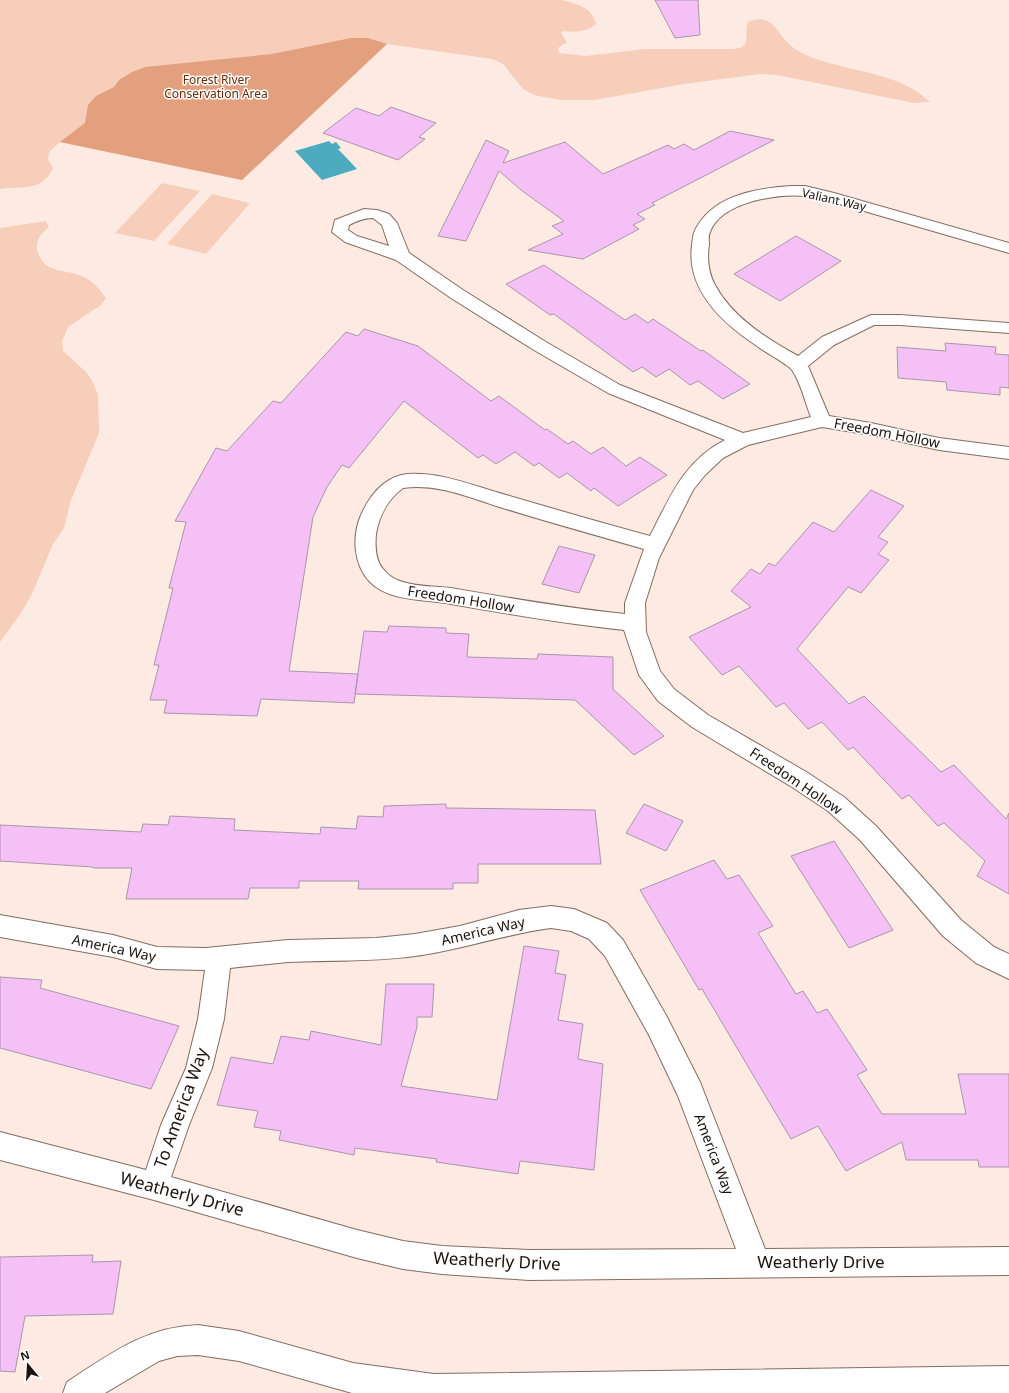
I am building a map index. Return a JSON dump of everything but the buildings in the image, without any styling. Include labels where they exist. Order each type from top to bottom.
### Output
[{"type":"street","name":"Valiant Way","points":[[799,366],[759,340],[738,323],[713,297],[702,276],[699,253],[702,232],[716,213],[728,205],[763,194],[784,191],[805,191],[828,196],[1009,248]]},
{"type":"street","points":[[402,256],[457,294],[540,346],[614,389],[742,440]]},
{"type":"street","points":[[822,421],[799,366],[815,350],[828,341],[871,320],[908,320],[1009,328]]},
{"type":"street","name":"Freedom Hollow","points":[[1009,453],[939,444],[872,428],[822,421],[742,440],[716,453],[698,470],[685,487],[649,558],[635,603],[634,632],[650,675],[666,695],[700,721],[800,780],[836,804],[868,833],[952,928],[985,955],[1009,967]]},
{"type":"street","name":"Freedom Hollow","points":[[635,623],[584,618],[482,603],[449,596],[414,593],[387,584],[370,568],[365,549],[366,524],[377,501],[397,483],[428,481],[462,487],[495,499],[655,545]]},
{"type":"street","name":"America Way","points":[[0,926],[97,943],[157,958],[219,958],[288,951],[376,949],[415,945],[460,937],[519,922],[551,917],[574,920],[598,931],[618,953],[658,1026],[690,1091],[756,1262]]},
{"type":"street","name":"To America Way","points":[[154,1186],[175,1125],[199,1068],[210,1018],[219,958]]},
{"type":"street","name":"Weatherly Drive","points":[[0,1146],[154,1186],[357,1244],[403,1255],[442,1260],[529,1265],[1009,1261]]},
{"type":"street","points":[[78,1393],[146,1351],[177,1341],[207,1342],[237,1346],[339,1375],[390,1385],[448,1390],[1009,1381]]},
{"type":"green space","name":"Forest River Conservation Area","points":[[0,0],[560,0],[577,4],[587,10],[594,18],[596,24],[588,29],[576,32],[563,31],[561,33],[567,42],[558,48],[559,53],[586,56],[644,49],[735,49],[741,47],[746,42],[748,22],[762,19],[771,23],[790,45],[804,54],[816,59],[891,79],[918,92],[930,102],[914,103],[777,75],[760,74],[684,84],[595,100],[560,100],[534,95],[523,89],[503,64],[492,59],[387,44],[242,180],[60,142],[49,152],[48,159],[53,168],[49,176],[44,181],[31,186],[0,189]]},
{"type":"green space","points":[[351,38],[368,38],[387,44],[242,180],[60,142],[85,123],[88,105],[96,96],[114,87],[119,80],[132,72],[145,67],[272,54]]},
{"type":"green space","points":[[162,183],[200,191],[154,241],[115,233]]},
{"type":"green space","points":[[212,194],[250,203],[206,254],[167,244]]},
{"type":"green space","points":[[46,221],[49,227],[39,238],[37,245],[38,253],[42,260],[51,268],[77,274],[88,279],[106,298],[101,305],[68,327],[62,341],[63,351],[86,372],[93,382],[98,395],[99,433],[71,500],[64,528],[53,544],[32,594],[21,613],[0,642],[0,228]]},
{"type":"water","points":[[329,141],[332,144],[336,142],[341,148],[338,149],[357,169],[322,180],[295,151]]}]
